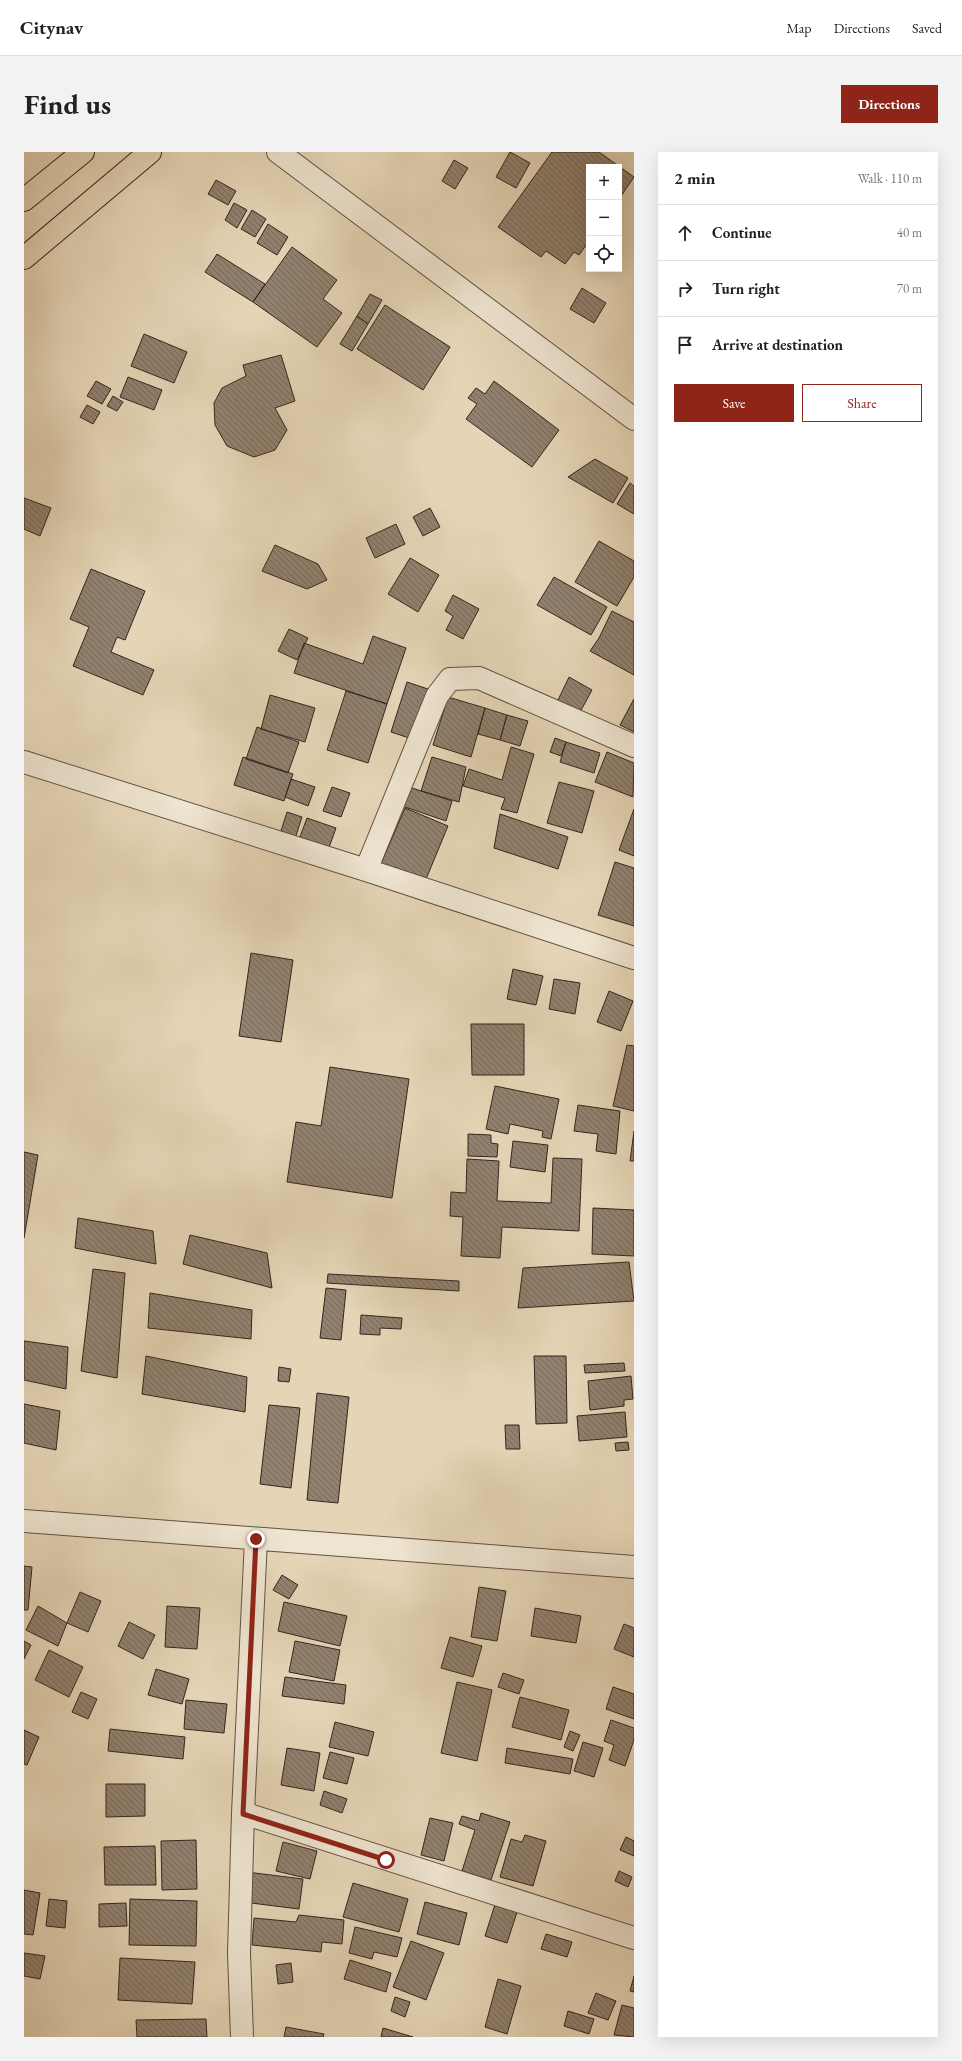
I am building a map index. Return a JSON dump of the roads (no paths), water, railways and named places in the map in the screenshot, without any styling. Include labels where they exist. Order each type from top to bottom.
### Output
[{"type":"main road","points":[[24,200],[83,152]]},
{"type":"main road","points":[[24,258],[150,152]]},
{"type":"street","points":[[278,152],[634,419]]},
{"type":"street","points":[[366,870],[437,696],[450,679],[479,678],[634,746]]},
{"type":"street","points":[[24,762],[366,870],[634,958]]},
{"type":"street","points":[[24,1521],[634,1567]]},
{"type":"street","points":[[242,2037],[239,1953],[243,1814],[256,1539]]},
{"type":"street","points":[[243,1814],[634,1938]]}]
